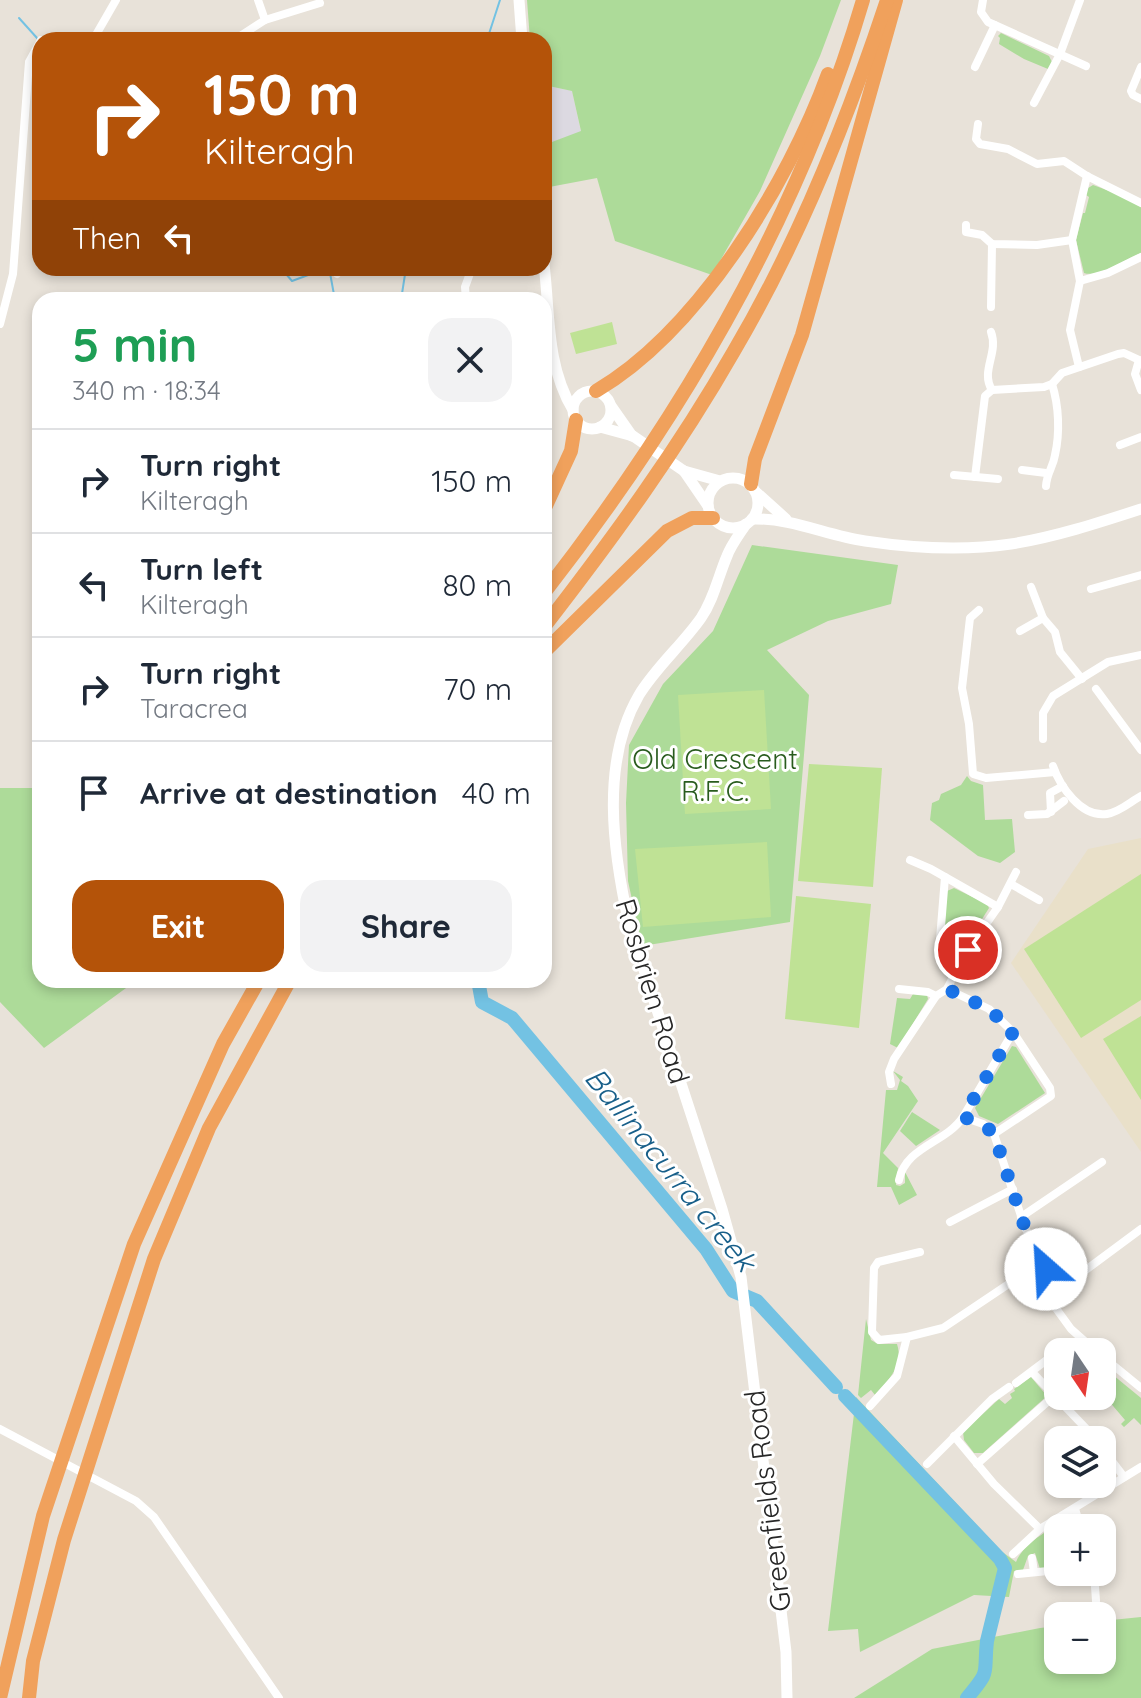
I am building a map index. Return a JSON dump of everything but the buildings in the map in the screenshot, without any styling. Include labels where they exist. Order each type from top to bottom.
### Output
[{"type":"highway","points":[[592,391],[638,363],[706,290],[775,192],[804,135],[855,0]]},
{"type":"highway","points":[[552,582],[616,497],[692,382],[734,308],[798,177],[835,84],[863,0]]},
{"type":"highway","points":[[552,617],[622,526],[735,351],[815,191],[858,85],[887,0]]},
{"type":"highway","points":[[753,488],[755,459],[802,335],[896,0]]},
{"type":"highway","points":[[552,493],[571,451],[574,415]]},
{"type":"highway","points":[[552,644],[667,531],[692,518],[715,516]]},
{"type":"highway","points":[[0,1698],[43,1516],[134,1244],[223,1044],[254,988]]},
{"type":"highway","points":[[29,1698],[33,1661],[64,1540],[154,1259],[209,1128],[286,988]]},
{"type":"street","points":[[98,32],[116,0]]},
{"type":"street","points":[[258,0],[265,20]]},
{"type":"street","points":[[519,0],[521,32]]},
{"type":"street","points":[[983,0],[982,16],[995,25],[1086,66]]},
{"type":"street","points":[[1034,103],[1060,54],[1080,0]]},
{"type":"street","points":[[246,32],[265,20],[320,3]]},
{"type":"street","points":[[975,67],[995,25]]},
{"type":"street","points":[[0,324],[13,274],[32,54]]},
{"type":"street","points":[[1141,67],[1131,91],[1141,99]]},
{"type":"street","points":[[978,124],[976,139],[980,144],[1008,149],[1037,164],[1064,161],[1141,203]]},
{"type":"street","points":[[1079,367],[1070,330],[1080,281],[1072,240],[1087,176]]},
{"type":"street","points":[[966,225],[966,232],[982,235],[992,244],[1030,245],[1072,240]]},
{"type":"street","points":[[991,307],[992,244]]},
{"type":"street","points":[[1080,281],[1108,273],[1141,257]]},
{"type":"street","points":[[991,332],[995,347],[986,377],[992,390]]},
{"type":"street","points":[[552,346],[567,400],[584,427],[600,427],[633,436],[684,471],[720,481],[736,477],[753,488],[786,520]]},
{"type":"street","points":[[975,477],[985,396],[992,390],[1031,389],[1052,384],[1059,375],[1124,353],[1140,360],[1135,374],[1141,390]]},
{"type":"street","points":[[560,373],[606,397],[633,436]]},
{"type":"street","points":[[1046,486],[1046,473],[1055,455],[1058,415],[1052,384]]},
{"type":"street","points":[[574,415],[577,398],[592,391]]},
{"type":"street","points":[[600,427],[609,418],[611,406]]},
{"type":"street","points":[[1120,445],[1141,437]]},
{"type":"street","points":[[1022,470],[1046,473]]},
{"type":"street","points":[[684,471],[715,516],[738,527],[749,522],[786,520],[863,541],[908,545],[967,548],[1011,544],[1077,529],[1141,509]]},
{"type":"street","points":[[954,475],[998,479]]},
{"type":"street","points":[[715,516],[710,491],[720,481]]},
{"type":"street","points":[[749,522],[758,506],[753,488]]},
{"type":"street","name":"Rosbrien Road","points":[[715,516],[727,556]]},
{"type":"street","name":"Rosbrien Road","points":[[744,1305],[722,1209],[629,924],[616,835],[613,787],[618,751],[629,715],[655,672],[701,618],[715,591],[727,556],[749,522]]},
{"type":"street","points":[[1091,589],[1141,575]]},
{"type":"street","points":[[1031,587],[1043,618],[1055,632],[1060,652],[1082,679]]},
{"type":"street","points":[[979,610],[970,618],[962,688],[973,774],[986,778],[1054,769],[1077,803],[1102,815],[1119,810],[1141,796]]},
{"type":"street","points":[[1020,631],[1043,618]]},
{"type":"street","points":[[1043,739],[1043,713],[1053,696],[1108,662],[1141,655]]},
{"type":"street","points":[[1096,689],[1141,750]]},
{"type":"street","points":[[1051,812],[1050,793],[1063,786]]},
{"type":"street","points":[[1028,815],[1051,812],[1064,801]]},
{"type":"street","points":[[910,860],[998,907]]},
{"type":"street","points":[[891,1084],[889,1072],[894,1059],[936,996],[947,989],[963,957],[998,907],[1016,872]]},
{"type":"street","points":[[945,877],[940,939],[963,957]]},
{"type":"street","points":[[1011,884],[1039,900]]},
{"type":"street","points":[[899,989],[928,992],[936,996]]},
{"type":"street","points":[[947,989],[989,1009],[1013,1032],[1050,1088],[1051,1096],[994,1134]]},
{"type":"street","points":[[899,1180],[901,1169],[911,1158],[949,1132],[963,1117],[1013,1032]]},
{"type":"street","points":[[963,1117],[983,1124],[994,1134],[1021,1217],[1046,1269],[1055,1307],[1063,1320],[1082,1338]]},
{"type":"street","points":[[1021,1217],[1102,1162]]},
{"type":"street","points":[[950,1222],[1013,1189]]},
{"type":"street","points":[[1052,1295],[1141,1229]]},
{"type":"street","points":[[920,1252],[878,1262],[874,1268],[872,1332],[879,1340],[943,1328],[1016,1279],[1046,1269]]},
{"type":"street","name":"Greenfields Road","points":[[744,1305],[786,1652],[787,1698]]},
{"type":"street","points":[[870,1406],[897,1375],[907,1337]]},
{"type":"street","points":[[927,1464],[992,1399],[1044,1363]]},
{"type":"street","points":[[1116,1367],[1141,1388]]},
{"type":"street","points":[[1032,1372],[1044,1385]]},
{"type":"street","points":[[977,1464],[1044,1405]]},
{"type":"street","points":[[1068,1410],[1083,1426]]},
{"type":"street","points":[[0,1429],[136,1501],[162,1527],[279,1698]]},
{"type":"street","points":[[954,1436],[1040,1529]]},
{"type":"street","points":[[1116,1466],[1124,1477]]},
{"type":"street","points":[[1013,1554],[1040,1529],[1141,1467]]},
{"type":"street","points":[[1075,1509],[1077,1514]]},
{"type":"street","points":[[1032,1558],[1034,1572]]},
{"type":"street","points":[[1018,1574],[1044,1571]]},
{"type":"street","points":[[1095,1586],[1096,1601]]},
{"type":"shaded area","points":[[552,87],[572,91],[581,132],[552,142]]},
{"type":"shaded area","points":[[1141,838],[1141,1152],[1011,963],[1088,849]]},
{"type":"green space","points":[[527,0],[841,0],[820,56],[760,191],[712,275],[615,241],[597,178],[552,186],[552,142],[581,131],[572,91],[552,87],[552,32],[529,32]]},
{"type":"green space","points":[[1001,33],[1049,56],[1052,62],[1048,69],[999,44],[998,36]]},
{"type":"green space","points":[[1093,185],[1141,207],[1141,253],[1090,274],[1084,273],[1076,240],[1089,197],[1086,195],[1088,188]]},
{"type":"green space","points":[[612,322],[617,344],[576,354],[570,333]]},
{"type":"green space","name":"Old Crescent R.F.C.","points":[[752,545],[898,565],[891,604],[828,621],[767,650],[809,695],[790,922],[642,946],[628,881],[626,803],[629,745],[663,684],[713,631]]},
{"type":"green space","points":[[764,690],[771,809],[685,814],[678,695]]},
{"type":"green space","points":[[809,764],[882,768],[873,887],[798,881]]},
{"type":"green space","points":[[967,776],[983,785],[985,820],[1012,819],[1015,852],[1000,863],[978,856],[930,820],[932,803],[939,800],[941,794],[961,785]]},
{"type":"green space","points":[[0,788],[32,788],[32,988],[126,988],[44,1048],[0,1002]]},
{"type":"green space","points":[[767,842],[771,917],[643,927],[635,849]]},
{"type":"green space","points":[[1141,874],[1141,1000],[1081,1038],[1024,949]]},
{"type":"green space","points":[[954,888],[987,904],[989,908],[960,949],[944,937],[947,891]]},
{"type":"green space","points":[[796,896],[871,904],[859,1028],[785,1019]]},
{"type":"green space","points":[[913,994],[927,995],[928,999],[898,1048],[890,1044],[897,998],[910,999]]},
{"type":"green space","points":[[1141,1016],[1141,1100],[1103,1039]]},
{"type":"green space","points":[[1012,1046],[1016,1047],[1045,1093],[998,1124],[979,1116],[975,1108]]},
{"type":"green space","points":[[893,1071],[903,1077],[901,1081],[918,1101],[883,1153],[898,1168],[896,1185],[905,1183],[905,1172],[917,1195],[899,1205],[891,1187],[877,1187],[886,1090],[897,1090],[900,1080]]},
{"type":"green space","points":[[912,1112],[940,1130],[916,1146],[900,1131]]},
{"type":"green space","points":[[866,1319],[871,1340],[878,1344],[897,1344],[899,1352],[897,1366],[885,1384],[875,1395],[871,1390],[861,1398],[858,1395]]},
{"type":"green space","points":[[1031,1377],[1044,1392],[1044,1399],[983,1453],[974,1453],[964,1440],[963,1432],[999,1399],[1005,1404],[1012,1398],[1010,1394]]},
{"type":"green space","points":[[1116,1377],[1141,1398],[1141,1425],[1134,1418],[1124,1427],[1121,1424],[1125,1420],[1116,1409]]},
{"type":"green space","points":[[856,1397],[1001,1551],[1016,1562],[1026,1548],[1044,1533],[1044,1569],[1040,1569],[1035,1553],[1028,1556],[1023,1570],[1014,1571],[1009,1597],[974,1595],[860,1652],[858,1629],[828,1631]]},
{"type":"green space","points":[[1141,1617],[1141,1698],[854,1698],[932,1649],[1044,1628],[1044,1674],[1116,1674],[1116,1620]]},
{"type":"waterway","name":"Ballinacurra creek","points":[[490,32],[500,0]]},
{"type":"waterway","points":[[19,18],[32,32]]},
{"type":"waterway","points":[[288,276],[292,281],[306,276]]},
{"type":"waterway","points":[[331,276],[334,292]]},
{"type":"waterway","name":"Ballinacurra creek","points":[[402,292],[405,276]]},
{"type":"waterway","name":"Ballinacurra creek","points":[[479,988],[482,1002],[512,1018],[706,1249],[733,1291],[757,1301],[836,1387]]},
{"type":"waterway","name":"Ballinacurra creek","points":[[845,1396],[1000,1559],[1005,1568],[987,1641],[985,1671],[967,1698]]},
{"type":"route","points":[[968,950],[947,989],[989,1009],[1013,1032],[963,1117],[983,1124],[998,1140],[1025,1228],[1046,1269]]}]
